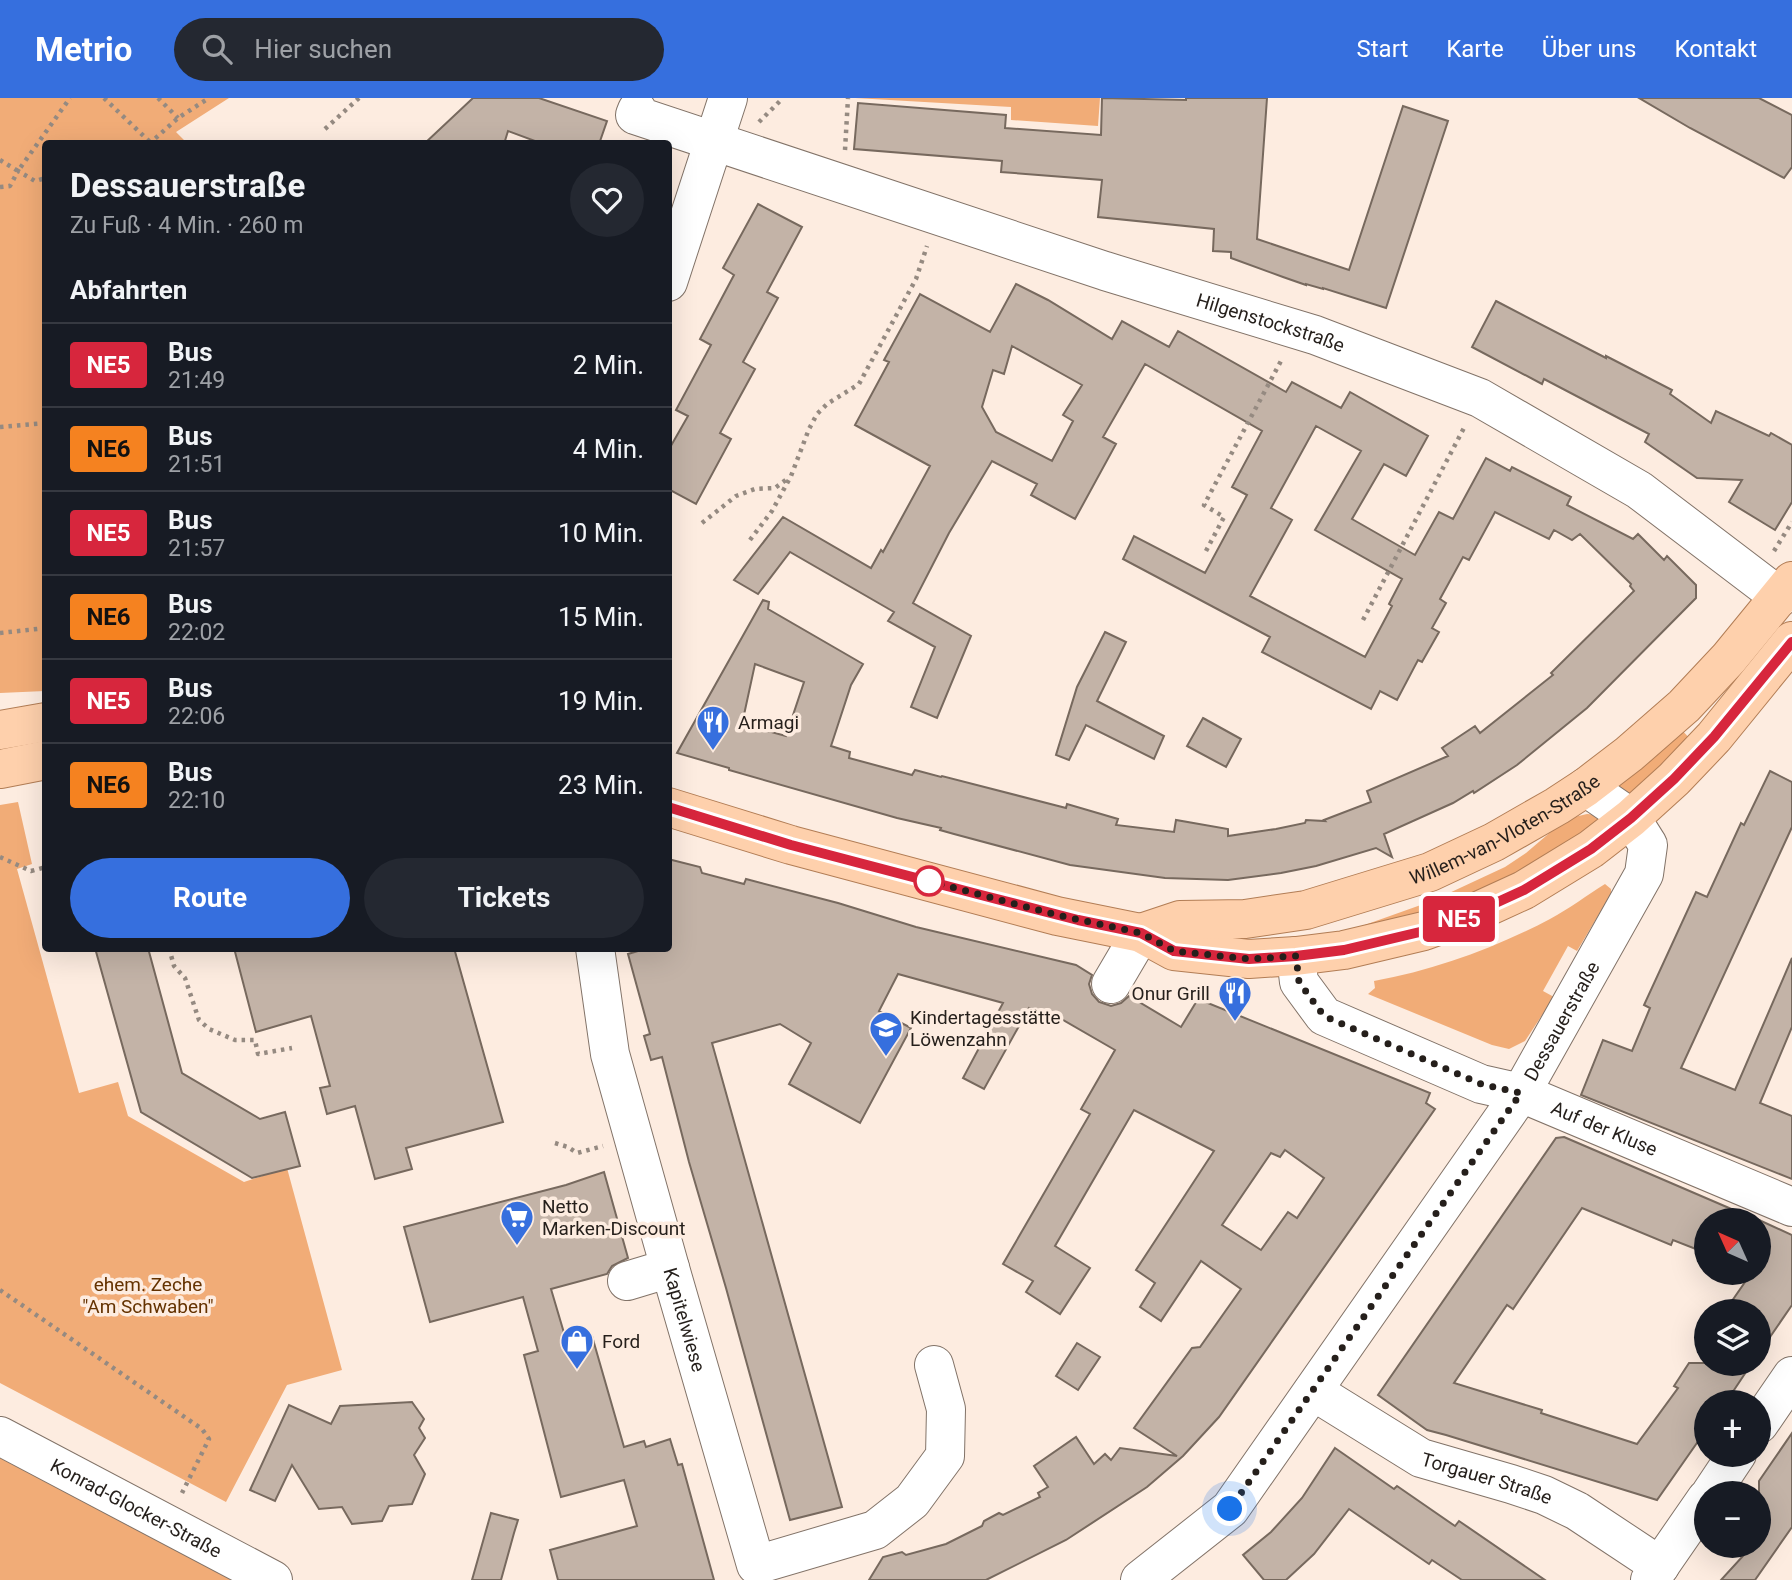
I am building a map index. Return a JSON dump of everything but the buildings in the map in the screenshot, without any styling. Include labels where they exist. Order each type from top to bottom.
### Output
[{"type":"main road","name":"Willem-van-Vloten-Straße","points":[[1141,933],[1180,920],[1245,919],[1306,910],[1430,872],[1494,842],[1557,806],[1629,754],[1684,706],[1729,659],[1786,589]]},
{"type":"main road","name":"Willem-van-Vloten-Straße","points":[[672,808],[791,845],[1098,925],[1141,933],[1174,951],[1249,959],[1298,969],[1344,950],[1424,931],[1476,912],[1524,890],[1564,867],[1631,818],[1674,779],[1714,737],[1792,642]]},
{"type":"main road","points":[[0,730],[42,723]]},
{"type":"main road","points":[[0,769],[42,761]]},
{"type":"main road","points":[[1298,969],[1314,940],[1361,914],[1411,900],[1426,884],[1430,872]]},
{"type":"street","points":[[672,270],[728,98]]},
{"type":"street","name":"Hilgenstockstraße","points":[[637,110],[635,115],[715,142],[1114,274],[1315,335],[1480,398],[1639,490],[1786,589]]},
{"type":"street","name":"Dessauerstraße","points":[[1140,1580],[1230,1509],[1521,1093],[1644,874],[1648,845],[1631,818],[1586,787]]},
{"type":"street","points":[[1111,984],[1141,933]]},
{"type":"street","name":"Kapitelwiese","points":[[596,952],[610,1054],[756,1565],[875,1530],[912,1501],[945,1456],[946,1409],[934,1365]]},
{"type":"street","name":"Auf der Kluse","points":[[1298,969],[1324,1016],[1481,1084],[1521,1093],[1792,1207]]},
{"type":"street","points":[[627,1281],[670,1268]]},
{"type":"street","points":[[1771,1407],[1792,1376]]},
{"type":"street","name":"Torgauer Straße","points":[[1313,1391],[1421,1458],[1544,1495],[1577,1511],[1655,1573]]},
{"type":"street","name":"Konrad-Glocker-Straße","points":[[0,1436],[273,1580]]},
{"type":"street","points":[[1655,1573],[1694,1516]]},
{"type":"path","points":[[0,187],[10,186],[70,98]]},
{"type":"path","points":[[104,98],[147,140]]},
{"type":"path","points":[[158,98],[178,118]]},
{"type":"path","points":[[153,140],[178,118],[209,98]]},
{"type":"path","points":[[325,129],[359,98]]},
{"type":"path","points":[[843,184],[848,98]]},
{"type":"path","points":[[0,160],[34,181],[42,179]]},
{"type":"path","points":[[750,540],[772,511],[791,476],[817,414],[827,404],[859,384],[916,279],[937,215]]},
{"type":"path","points":[[1206,551],[1224,517],[1204,505],[1297,330]]},
{"type":"path","points":[[1363,620],[1480,398]]},
{"type":"path","points":[[0,427],[42,423]]},
{"type":"path","points":[[702,523],[736,496],[755,489],[775,488],[791,476]]},
{"type":"path","points":[[0,633],[42,628]]},
{"type":"path","points":[[0,857],[31,871],[42,868]]},
{"type":"path","points":[[170,952],[174,966],[184,978],[199,1020],[209,1029],[235,1040],[254,1040],[258,1054],[292,1048]]},
{"type":"path","points":[[555,1143],[577,1153],[600,1147]]},
{"type":"path","points":[[0,1290],[202,1429],[209,1439],[166,1525]]},
{"type":"green space","points":[[0,98],[229,98],[176,132],[184,140],[42,140],[42,691],[0,693]]},
{"type":"green space","points":[[855,98],[1100,98],[1098,126],[1011,120],[1011,107]]},
{"type":"green space","points":[[1680,728],[1691,740],[1631,799],[1611,785]]},
{"type":"green space","name":"ehem. Zeche \"Am Schwaben\"","points":[[18,802],[32,864],[17,869],[79,1093],[118,1082],[128,1116],[244,1182],[287,1168],[342,1370],[287,1385],[226,1502],[0,1383],[0,805]]},
{"type":"green space","points":[[1587,814],[1599,815],[1605,820],[1553,858],[1430,914],[1359,927],[1432,901],[1505,867],[1560,824],[1570,818]]},
{"type":"green space","points":[[1605,884],[1611,889],[1611,894],[1577,951],[1568,946],[1543,991],[1554,997],[1525,1041],[1509,1049],[1492,1045],[1368,994],[1375,988],[1374,981],[1442,964],[1529,930]]},
{"type":"green space","points":[[0,1456],[234,1580],[0,1580]]},
{"type":"bus line","name":"NE5","points":[[672,808],[791,845],[1078,920],[1141,933],[1174,951],[1249,959],[1344,950],[1424,931],[1476,912],[1524,890],[1591,849],[1674,779],[1714,737],[1792,642]]},
{"type":"place","name":"Armagi","points":[[713,752]]},
{"type":"place","name":"Onur Grill","points":[[1235,1023]]},
{"type":"place","name":"Kindertagesstätte Löwenzahn","points":[[886,1058]]},
{"type":"place","name":"Netto Marken-Discount","points":[[517,1247]]},
{"type":"place","name":"Ford","points":[[577,1371]]},
{"type":"route","points":[[929,881],[1057,915],[1141,933],[1174,951],[1249,959],[1296,956],[1299,982],[1324,1016],[1481,1084],[1521,1093],[1230,1509]]}]
